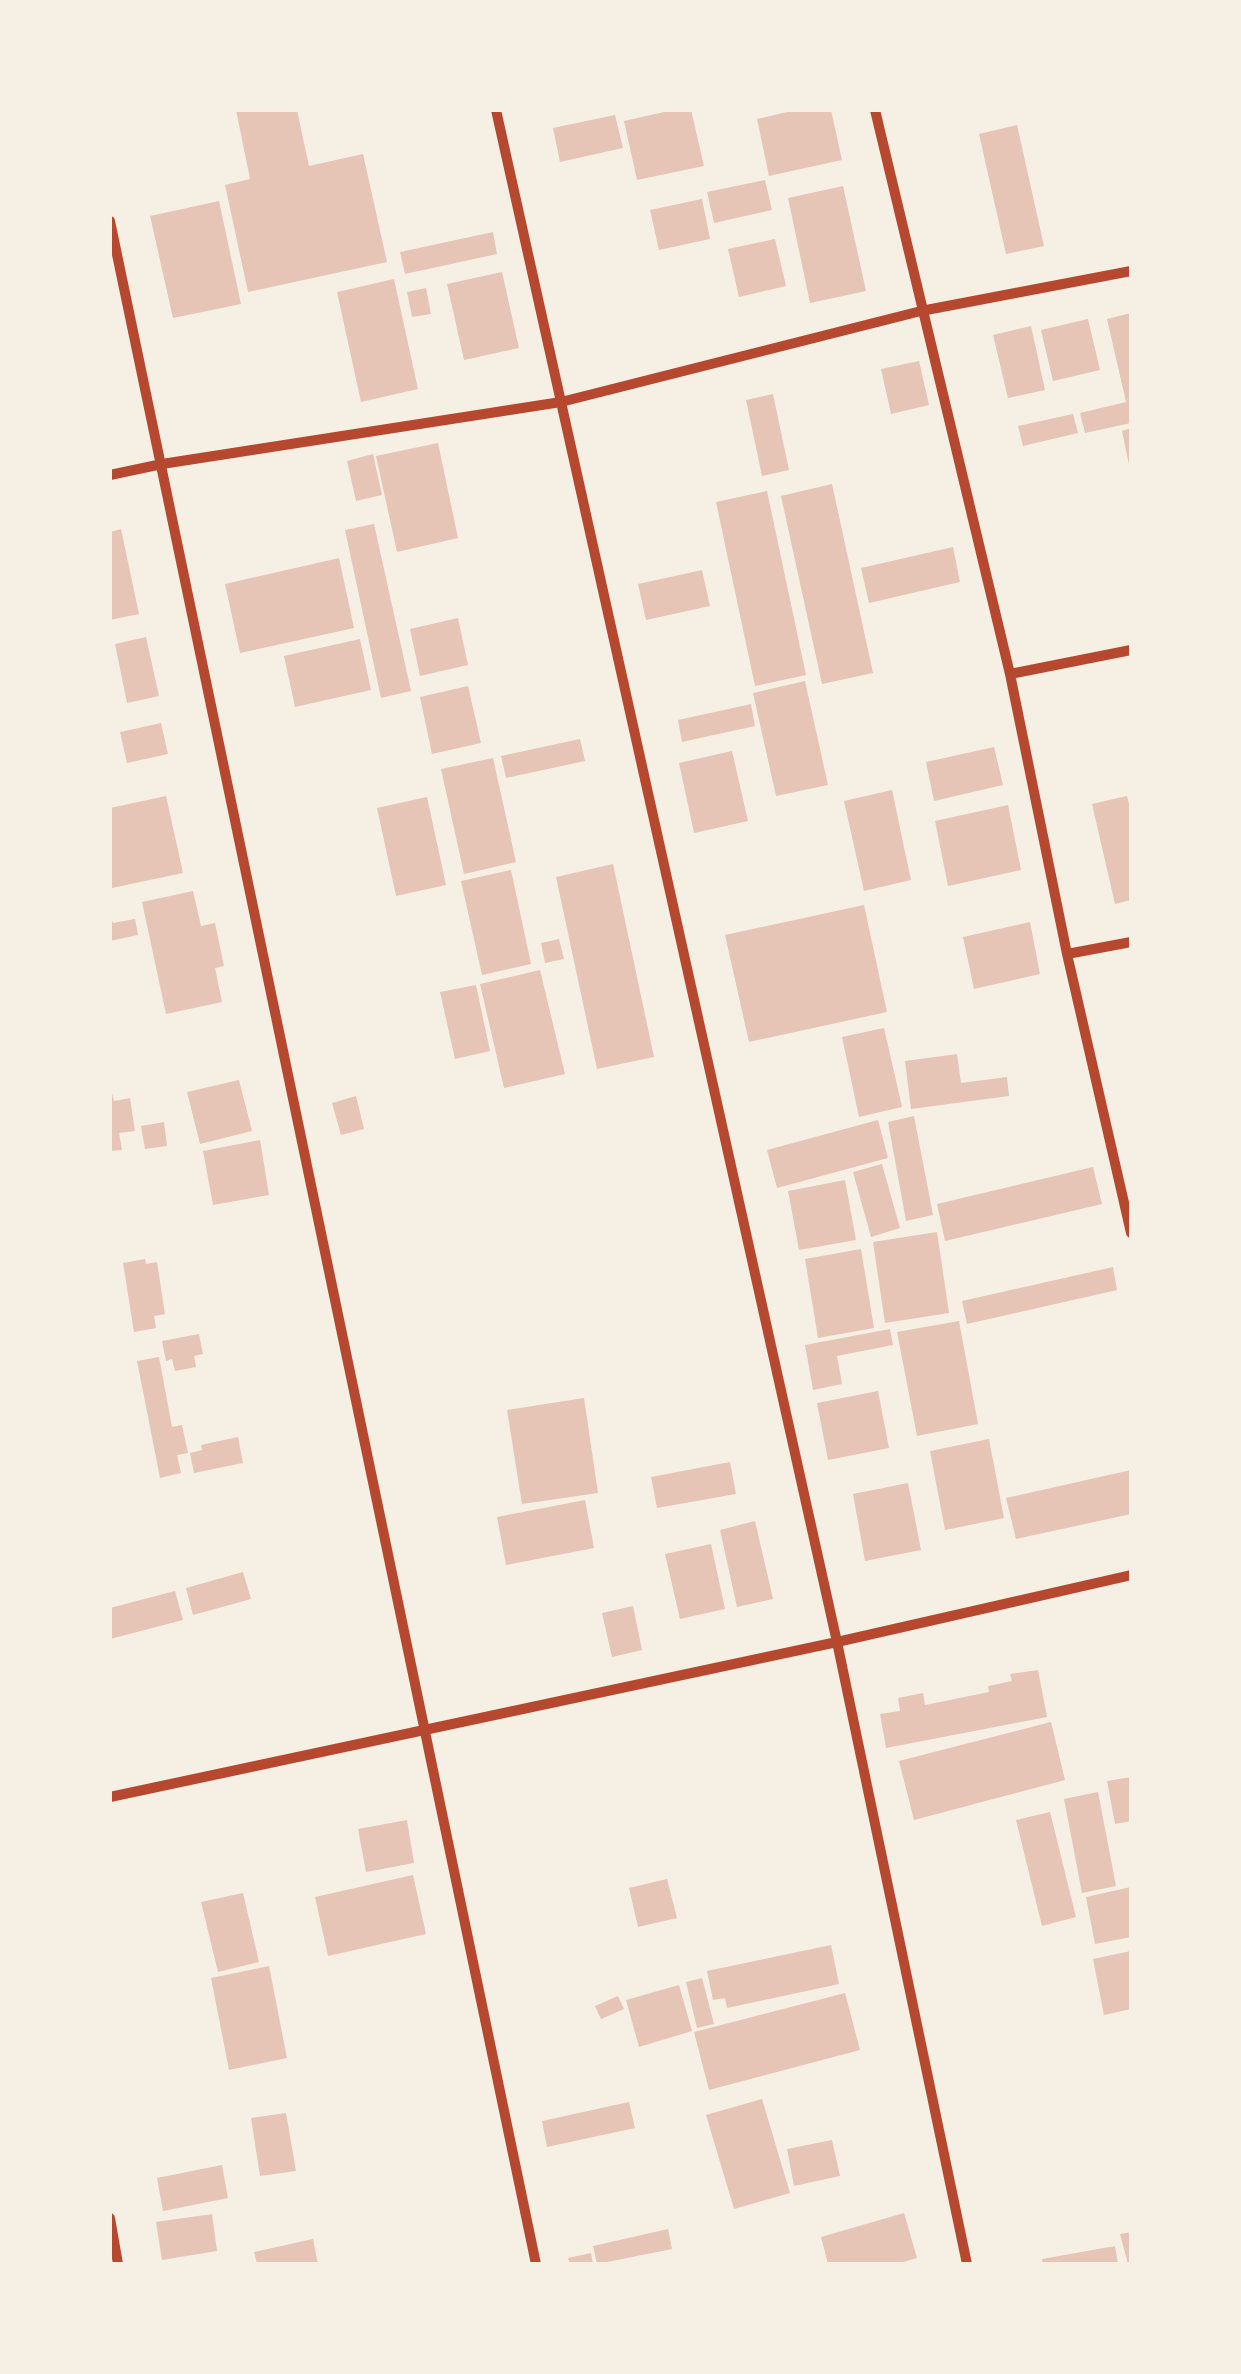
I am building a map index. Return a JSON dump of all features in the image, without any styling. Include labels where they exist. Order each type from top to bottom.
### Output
[{"type":"street","points":[[496,110],[837,1642],[967,2264]]},
{"type":"street","points":[[876,110],[1010,674],[1067,954],[1131,1233]]},
{"type":"street","points":[[110,221],[536,2264]]},
{"type":"street","points":[[110,474],[561,402],[922,311],[1131,270]]},
{"type":"street","points":[[1010,674],[1131,650]]},
{"type":"street","points":[[1067,954],[1131,942]]},
{"type":"street","points":[[110,1798],[837,1642],[1131,1574]]},
{"type":"street","points":[[110,2218],[118,2264]]},
{"type":"building","points":[[236,110],[297,110],[309,166],[363,154],[387,262],[248,292],[225,185],[250,179]]},
{"type":"building","points":[[691,110],[704,166],[637,180],[624,121]]},
{"type":"building","points":[[796,110],[831,110],[842,160],[769,176],[757,119]]},
{"type":"building","points":[[615,115],[623,148],[560,162],[553,128]]},
{"type":"building","points":[[1017,125],[1044,246],[1006,254],[979,134]]},
{"type":"building","points":[[765,180],[772,210],[714,223],[707,192]]},
{"type":"building","points":[[843,186],[866,291],[810,303],[788,198]]},
{"type":"building","points":[[702,199],[710,239],[659,250],[650,210]]},
{"type":"building","points":[[219,201],[241,304],[173,318],[150,216]]},
{"type":"building","points":[[493,232],[497,254],[405,274],[400,252]]},
{"type":"building","points":[[775,239],[786,286],[739,297],[728,249]]},
{"type":"building","points":[[502,272],[519,348],[464,360],[447,284]]},
{"type":"building","points":[[394,279],[418,389],[361,402],[337,292]]},
{"type":"building","points":[[426,288],[431,314],[412,317],[407,292]]},
{"type":"building","points":[[1131,313],[1131,423],[1085,433],[1080,413],[1126,402],[1107,319]]},
{"type":"building","points":[[1088,319],[1100,370],[1053,381],[1041,330]]},
{"type":"building","points":[[1031,326],[1045,390],[1008,398],[993,335]]},
{"type":"building","points":[[919,361],[929,405],[891,414],[881,369]]},
{"type":"building","points":[[773,394],[789,470],[762,476],[746,400]]},
{"type":"building","points":[[1073,414],[1078,433],[1023,446],[1018,426]]},
{"type":"building","points":[[1131,428],[1131,465],[1129,465],[1122,431]]},
{"type":"building","points":[[438,443],[458,538],[397,552],[376,456]]},
{"type":"building","points":[[373,454],[382,495],[356,501],[347,461]]},
{"type":"building","points":[[832,484],[873,673],[822,684],[781,496]]},
{"type":"building","points":[[767,491],[806,675],[755,686],[716,502]]},
{"type":"building","points":[[374,524],[411,691],[381,698],[345,530]]},
{"type":"building","points":[[121,529],[139,614],[110,620],[110,532]]},
{"type":"building","points":[[953,547],[960,582],[869,603],[861,568]]},
{"type":"building","points":[[339,558],[354,628],[240,653],[225,584]]},
{"type":"building","points":[[702,570],[710,606],[646,620],[638,584]]},
{"type":"building","points":[[458,618],[468,665],[420,676],[410,629]]},
{"type":"building","points":[[146,637],[159,696],[127,703],[115,644]]},
{"type":"building","points":[[360,639],[371,690],[295,707],[284,656]]},
{"type":"building","points":[[805,681],[828,785],[776,796],[753,693]]},
{"type":"building","points":[[468,686],[481,743],[432,754],[420,697]]},
{"type":"building","points":[[751,704],[755,726],[682,742],[678,720]]},
{"type":"building","points":[[161,723],[168,754],[127,763],[120,732]]},
{"type":"building","points":[[580,739],[585,761],[506,778],[501,756]]},
{"type":"building","points":[[994,747],[1003,785],[934,801],[926,762]]},
{"type":"building","points":[[732,751],[748,821],[694,833],[679,763]]},
{"type":"building","points":[[493,758],[516,862],[464,874],[441,769]]},
{"type":"building","points":[[892,790],[911,880],[864,891],[844,801]]},
{"type":"building","points":[[166,796],[183,873],[112,888],[110,808]]},
{"type":"building","points":[[1127,796],[1131,812],[1131,900],[1115,904],[1092,804]]},
{"type":"building","points":[[427,797],[446,885],[396,896],[377,808]]},
{"type":"building","points":[[1008,805],[1021,870],[948,886],[935,821]]},
{"type":"building","points":[[613,864],[654,1057],[597,1069],[556,877]]},
{"type":"building","points":[[511,870],[531,964],[482,975],[461,881]]},
{"type":"building","points":[[193,891],[201,926],[215,923],[224,966],[215,968],[222,1002],[166,1014],[142,902]]},
{"type":"building","points":[[864,905],[887,1012],[749,1042],[725,935]]},
{"type":"building","points":[[110,915],[113,923],[135,919],[138,935],[110,941]]},
{"type":"building","points":[[1030,922],[1040,974],[974,989],[963,937]]},
{"type":"building","points":[[559,939],[564,959],[545,963],[541,943]]},
{"type":"building","points":[[540,970],[565,1074],[504,1088],[480,984]]},
{"type":"building","points":[[476,985],[490,1051],[455,1059],[440,992]]},
{"type":"building","points":[[884,1028],[902,1107],[859,1117],[842,1037]]},
{"type":"building","points":[[957,1054],[961,1083],[1007,1077],[1009,1096],[911,1109],[905,1061]]},
{"type":"building","points":[[239,1080],[252,1131],[200,1144],[187,1092]]},
{"type":"building","points":[[110,1086],[114,1101],[130,1098],[135,1131],[119,1133],[122,1150],[110,1151]]},
{"type":"building","points":[[356,1096],[364,1129],[341,1135],[332,1103]]},
{"type":"building","points":[[914,1116],[933,1215],[906,1221],[888,1122]]},
{"type":"building","points":[[878,1120],[888,1158],[777,1188],[767,1150]]},
{"type":"building","points":[[164,1122],[167,1146],[145,1149],[141,1126]]},
{"type":"building","points":[[260,1140],[269,1195],[213,1205],[203,1151]]},
{"type":"building","points":[[882,1164],[900,1228],[871,1237],[853,1172]]},
{"type":"building","points":[[1093,1167],[1102,1204],[945,1241],[937,1204]]},
{"type":"building","points":[[845,1180],[856,1240],[799,1250],[788,1191]]},
{"type":"building","points":[[937,1232],[949,1313],[885,1323],[873,1242]]},
{"type":"building","points":[[861,1249],[874,1328],[818,1338],[805,1259]]},
{"type":"building","points":[[145,1259],[146,1264],[157,1262],[165,1314],[154,1316],[156,1328],[134,1332],[123,1263]]},
{"type":"building","points":[[1113,1267],[1117,1290],[967,1324],[962,1301]]},
{"type":"building","points":[[959,1321],[978,1424],[917,1436],[897,1332]]},
{"type":"building","points":[[890,1329],[893,1345],[837,1356],[842,1384],[813,1390],[805,1345]]},
{"type":"building","points":[[199,1334],[203,1354],[194,1356],[196,1367],[175,1371],[172,1359],[166,1361],[162,1341]]},
{"type":"building","points":[[159,1357],[172,1427],[182,1425],[188,1453],[177,1455],[181,1473],[160,1478],[137,1361]]},
{"type":"building","points":[[878,1391],[889,1448],[828,1460],[817,1403]]},
{"type":"building","points":[[584,1398],[598,1493],[522,1504],[507,1410]]},
{"type":"building","points":[[238,1437],[243,1463],[194,1473],[190,1453],[202,1450],[201,1445]]},
{"type":"building","points":[[989,1439],[1004,1518],[945,1530],[930,1451]]},
{"type":"building","points":[[730,1462],[736,1494],[657,1508],[651,1477]]},
{"type":"building","points":[[1131,1470],[1131,1514],[1016,1539],[1006,1498]]},
{"type":"building","points":[[908,1483],[921,1550],[865,1561],[853,1494]]},
{"type":"building","points":[[585,1500],[594,1548],[506,1565],[497,1517]]},
{"type":"building","points":[[755,1521],[773,1599],[737,1607],[720,1530]]},
{"type":"building","points":[[711,1544],[725,1609],[680,1619],[665,1554]]},
{"type":"building","points":[[243,1572],[251,1599],[193,1615],[186,1588]]},
{"type":"building","points":[[175,1591],[183,1620],[110,1639],[110,1608]]},
{"type":"building","points":[[633,1606],[642,1650],[612,1657],[602,1613]]},
{"type":"building","points":[[1038,1670],[1047,1717],[886,1748],[880,1714],[900,1711],[898,1698],[923,1693],[925,1705],[989,1692],[988,1686],[1012,1681],[1010,1674]]},
{"type":"building","points":[[1051,1722],[1065,1780],[914,1820],[899,1761]]},
{"type":"building","points":[[1131,1777],[1131,1821],[1115,1824],[1107,1781]]},
{"type":"building","points":[[1098,1792],[1116,1886],[1082,1893],[1064,1799]]},
{"type":"building","points":[[1050,1812],[1076,1917],[1042,1926],[1016,1820]]},
{"type":"building","points":[[407,1820],[414,1863],[366,1872],[358,1829]]},
{"type":"building","points":[[413,1875],[426,1934],[328,1956],[315,1897]]},
{"type":"building","points":[[667,1879],[677,1918],[638,1927],[629,1888]]},
{"type":"building","points":[[1131,1887],[1131,1937],[1095,1944],[1086,1897]]},
{"type":"building","points":[[243,1893],[259,1962],[218,1972],[201,1902]]},
{"type":"building","points":[[831,1945],[839,1984],[727,2008],[725,1998],[713,2000],[707,1971]]},
{"type":"building","points":[[1131,1951],[1131,2009],[1104,2015],[1093,1959]]},
{"type":"building","points":[[269,1966],[287,2058],[229,2070],[211,1978]]},
{"type":"building","points":[[702,1978],[714,2024],[697,2028],[686,1982]]},
{"type":"building","points":[[679,1985],[692,2031],[639,2047],[626,2000]]},
{"type":"building","points":[[845,1993],[860,2050],[709,2090],[694,2032]]},
{"type":"building","points":[[618,1996],[624,2009],[601,2019],[595,2006]]},
{"type":"building","points":[[762,2099],[790,2193],[734,2209],[706,2115]]},
{"type":"building","points":[[629,2102],[635,2128],[547,2147],[542,2121]]},
{"type":"building","points":[[286,2113],[296,2171],[260,2176],[251,2118]]},
{"type":"building","points":[[832,2140],[840,2176],[794,2186],[787,2149]]},
{"type":"building","points":[[222,2165],[228,2198],[163,2211],[157,2178]]},
{"type":"building","points":[[904,2213],[917,2258],[896,2264],[828,2264],[821,2237]]},
{"type":"building","points":[[212,2214],[217,2251],[162,2260],[156,2222]]},
{"type":"building","points":[[668,2229],[672,2249],[597,2264],[593,2246]]},
{"type":"building","points":[[1131,2232],[1131,2264],[1128,2264],[1120,2234]]},
{"type":"building","points":[[313,2239],[318,2264],[257,2264],[254,2252]]},
{"type":"building","points":[[1115,2246],[1118,2264],[1043,2264],[1042,2259]]},
{"type":"building","points":[[591,2253],[593,2264],[570,2264],[568,2258]]}]
